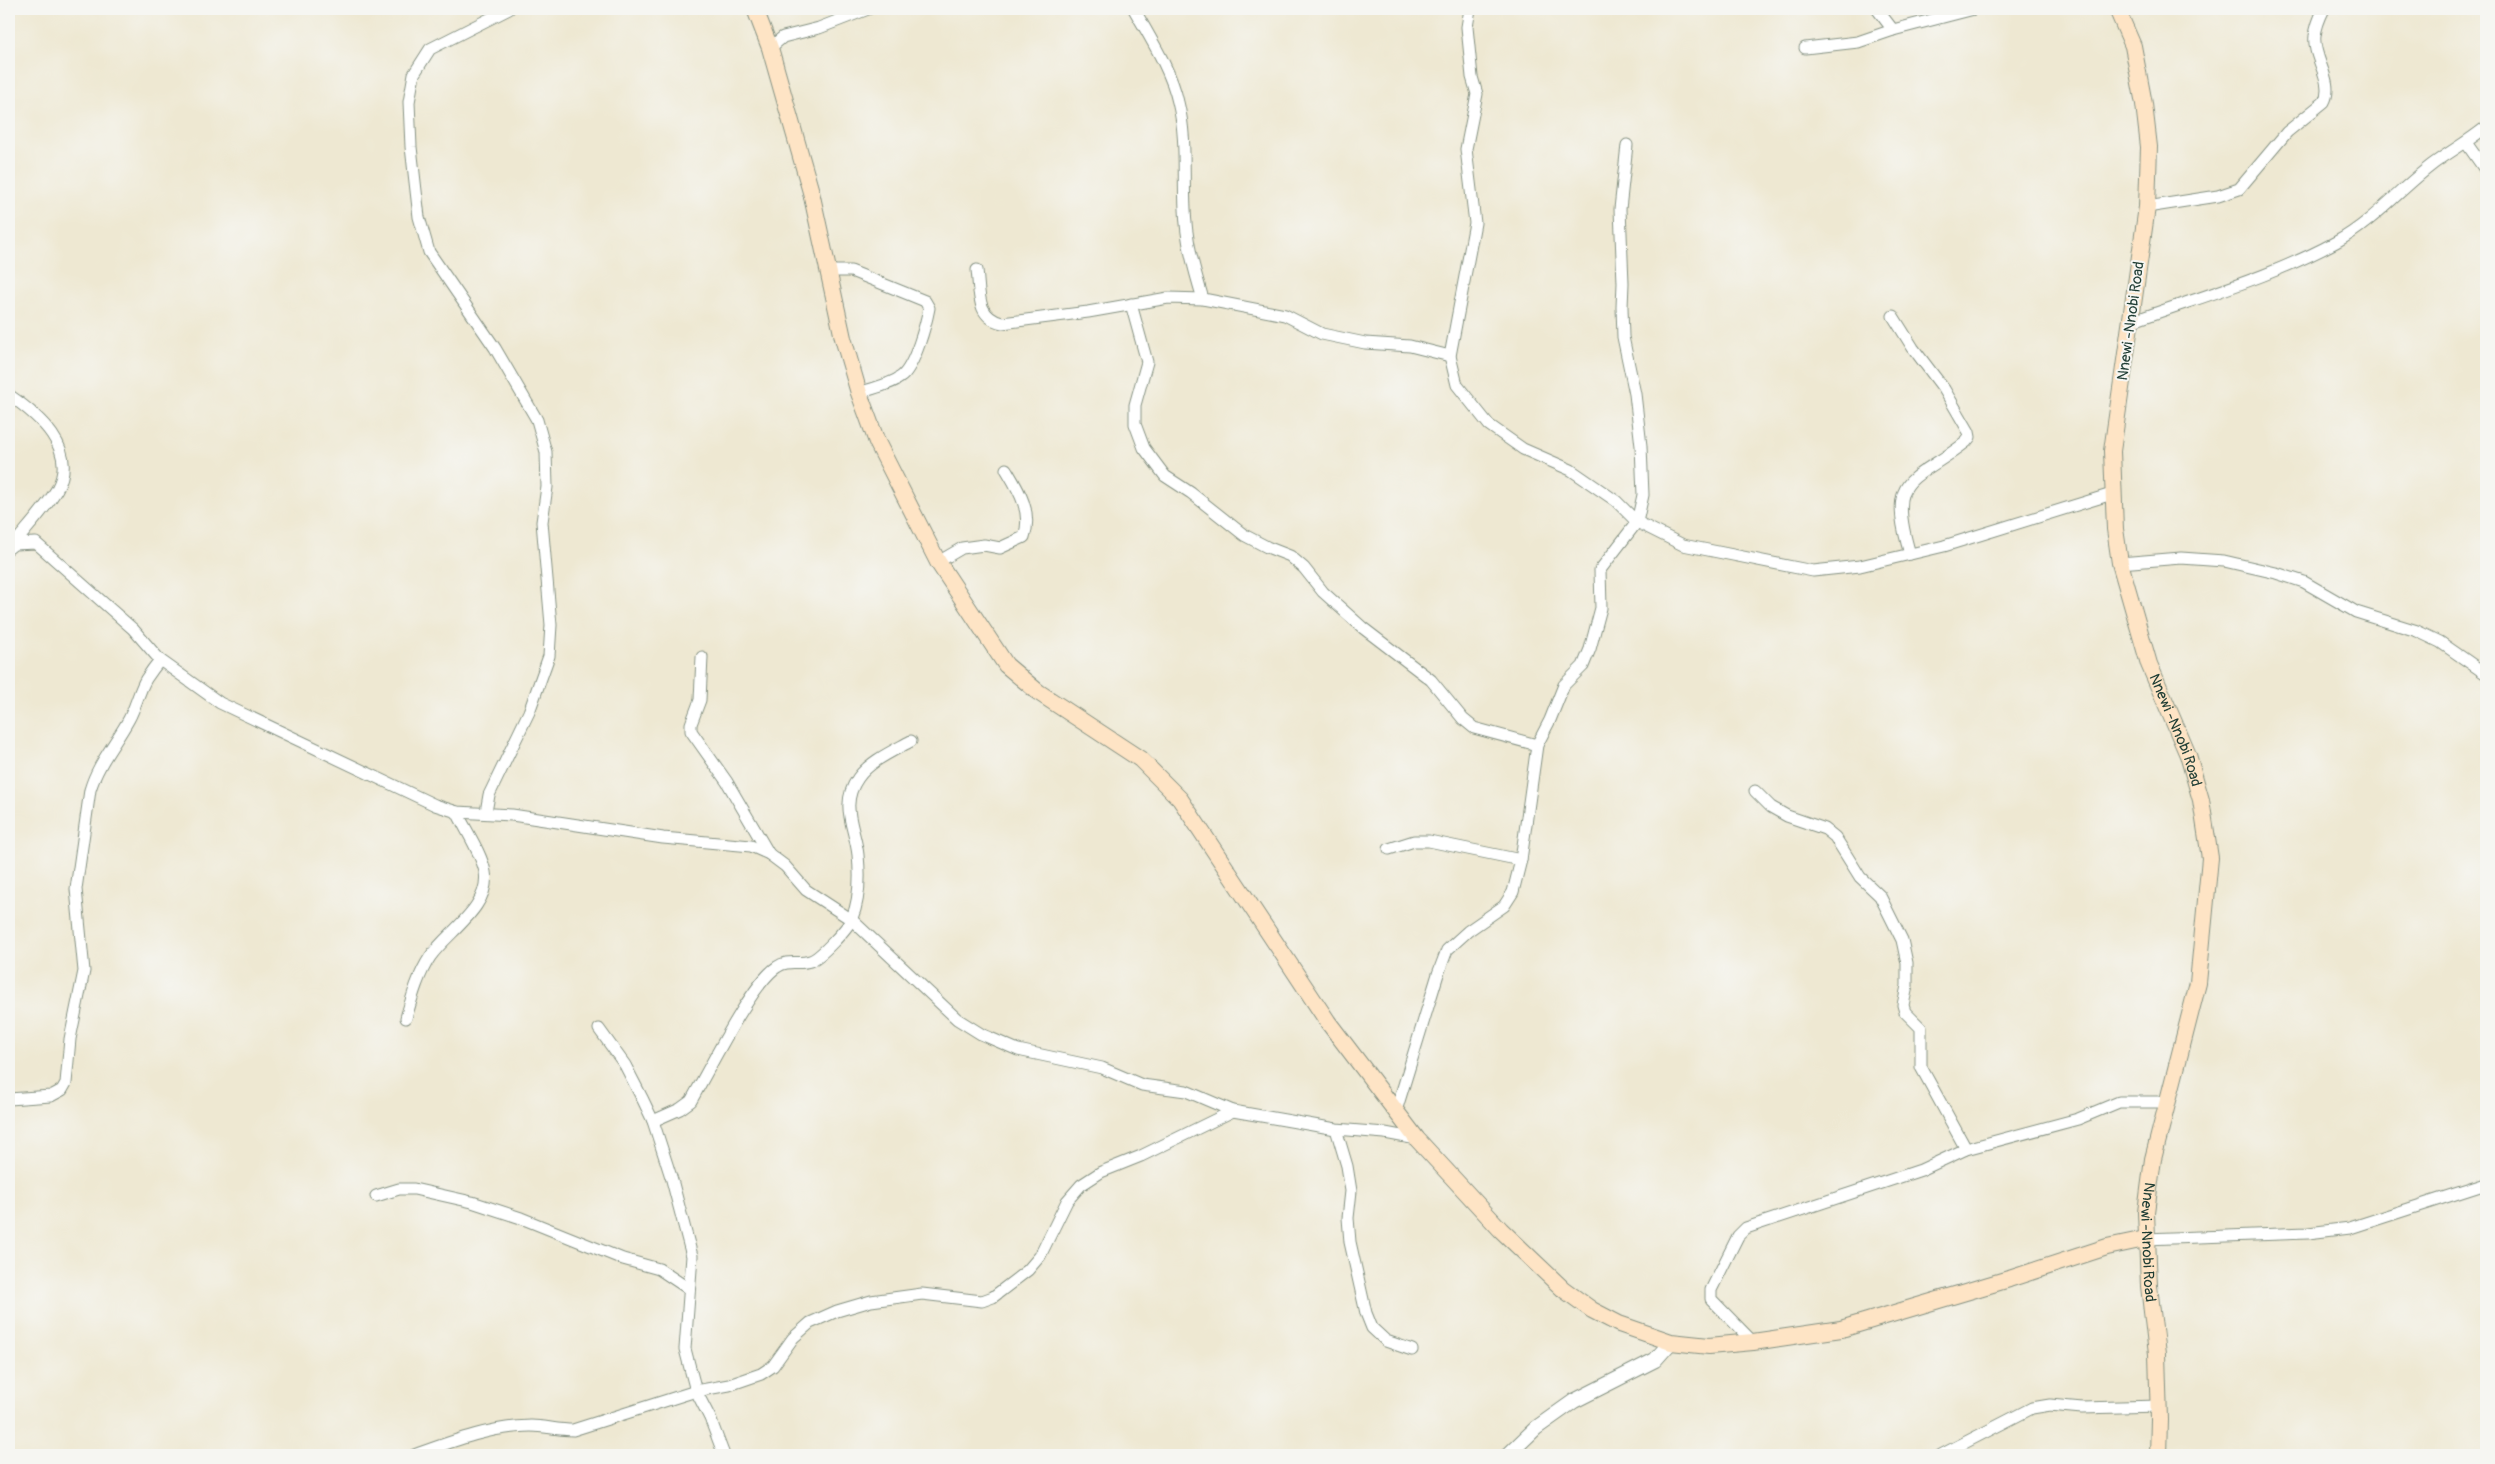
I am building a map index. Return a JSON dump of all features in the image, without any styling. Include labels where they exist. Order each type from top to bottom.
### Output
[{"type":"main road","points":[[754,9],[770,48],[812,192],[843,338],[859,393],[877,442],[938,562],[1006,665],[1038,692],[1140,759],[1180,799],[1328,1022],[1417,1139],[1501,1230],[1563,1289],[1592,1310],[1619,1324],[1671,1342],[1709,1346],[1753,1342],[1841,1329],[2009,1279],[2107,1247],[2145,1238]]},
{"type":"main road","name":"Nnewi -Nnobi Road","points":[[2116,9],[2133,46],[2144,104],[2149,148],[2147,207],[2112,451],[2112,494],[2120,563],[2150,664],[2188,755],[2201,800],[2210,858],[2198,983],[2153,1159],[2146,1212],[2145,1238],[2157,1354],[2158,1455]]},
{"type":"street","points":[[486,812],[489,795],[530,712],[549,656],[550,625],[542,522],[547,487],[546,452],[537,420],[500,356],[429,252],[419,217],[411,147],[409,102],[414,74],[430,49],[475,24],[508,9]]},
{"type":"street","points":[[770,48],[783,37],[819,28],[868,9]]},
{"type":"street","points":[[1134,9],[1164,66],[1178,102],[1184,149],[1185,210],[1189,250],[1203,299]]},
{"type":"street","points":[[1470,9],[1467,27],[1472,77],[1477,94],[1466,149],[1474,223],[1450,356],[1457,385],[1489,424],[1523,449],[1571,470],[1616,501],[1637,522],[1683,545],[1813,571],[1860,566],[1944,546],[2112,494]]},
{"type":"street","points":[[1877,9],[1892,30]]},
{"type":"street","points":[[1805,48],[1858,42],[1892,30],[1974,9]]},
{"type":"street","points":[[2147,207],[2218,196],[2239,189],[2287,132],[2324,102],[2328,95],[2327,84],[2318,61],[2315,37],[2324,9]]},
{"type":"street","points":[[2131,322],[2283,268],[2337,242],[2371,219],[2434,164],[2467,144],[2486,127]]},
{"type":"street","points":[[2467,144],[2486,171]]},
{"type":"street","points":[[1396,1111],[1447,950],[1468,931],[1504,906],[1513,892],[1521,860],[1537,745],[1550,720],[1564,685],[1583,666],[1590,649],[1601,608],[1600,570],[1637,522],[1643,495],[1641,446],[1636,394],[1623,338],[1622,307],[1620,210],[1626,146]]},
{"type":"street","points":[[977,270],[983,312],[991,320],[1002,322],[1088,312],[1168,298],[1203,299],[1284,315],[1322,334],[1365,343],[1410,346],[1450,356]]},
{"type":"street","points":[[828,271],[851,271],[873,278],[925,301],[929,308],[914,355],[904,374],[896,380],[859,393]]},
{"type":"street","points":[[1131,304],[1148,362],[1136,397],[1135,424],[1144,448],[1165,476],[1191,493],[1244,535],[1290,556],[1304,568],[1323,592],[1364,628],[1431,680],[1463,719],[1474,728],[1537,745]]},
{"type":"street","points":[[1893,316],[1913,348],[1944,389],[1969,432],[1970,438],[1921,471],[1910,481],[1904,492],[1900,510],[1901,524],[1910,554]]},
{"type":"street","points":[[9,395],[34,412],[55,437],[64,462],[62,478],[57,489],[12,546]]},
{"type":"street","points":[[938,562],[962,548],[984,545],[1000,548],[1024,537],[1028,524],[1025,508],[1020,491],[1006,468]]},
{"type":"street","points":[[12,546],[36,543],[132,629],[160,660],[220,703],[435,805],[457,812],[486,812],[663,838],[751,846],[769,854],[784,866],[806,890],[852,920],[957,1019],[981,1034],[1018,1050],[1102,1068],[1142,1085],[1186,1091],[1233,1111],[1336,1129],[1385,1133],[1417,1139]]},
{"type":"street","points":[[2120,563],[2180,558],[2224,561],[2276,573],[2304,582],[2356,612],[2417,631],[2440,642],[2486,674]]},
{"type":"street","points":[[702,657],[700,700],[691,724],[691,731],[727,782],[769,854]]},
{"type":"street","points":[[9,1099],[51,1096],[62,1090],[66,1083],[70,1038],[84,971],[76,889],[90,790],[94,776],[134,710],[145,680],[160,660]]},
{"type":"street","points":[[653,1121],[680,1109],[691,1101],[742,1013],[776,967],[786,962],[811,961],[820,956],[852,920],[859,890],[858,853],[850,826],[849,799],[858,778],[870,767],[911,742]]},
{"type":"street","points":[[1755,791],[1771,807],[1787,816],[1824,829],[1835,837],[1860,877],[1880,896],[1902,940],[1907,963],[1907,986],[1903,1005],[1905,1012],[1921,1028],[1921,1067],[1966,1149]]},
{"type":"street","points":[[406,1018],[418,980],[430,957],[468,915],[479,899],[485,883],[485,871],[457,812]]},
{"type":"street","points":[[1389,849],[1414,841],[1430,841],[1521,860]]},
{"type":"street","points":[[599,1029],[625,1066],[653,1121],[688,1235],[692,1256],[685,1349],[696,1391],[710,1418],[724,1455]]},
{"type":"street","points":[[1753,1342],[1711,1299],[1711,1290],[1738,1236],[1746,1228],[1921,1170],[1966,1149],[2078,1119],[2120,1102],[2167,1102]]},
{"type":"street","points":[[414,1455],[484,1433],[516,1426],[573,1430],[696,1391],[729,1385],[761,1374],[773,1366],[793,1338],[810,1323],[836,1311],[871,1301],[922,1294],[982,1301],[993,1297],[1028,1270],[1040,1256],[1067,1201],[1081,1185],[1101,1172],[1141,1156],[1233,1111]]},
{"type":"street","points":[[1336,1129],[1351,1191],[1348,1218],[1350,1242],[1366,1314],[1372,1328],[1386,1341],[1412,1350]]},
{"type":"street","points":[[2145,1238],[2308,1233],[2350,1228],[2486,1184]]},
{"type":"street","points":[[376,1196],[399,1189],[414,1189],[472,1202],[520,1218],[623,1259],[659,1269],[689,1289]]},
{"type":"street","points":[[1508,1455],[1536,1428],[1574,1401],[1655,1360],[1671,1342]]},
{"type":"street","points":[[1942,1455],[2032,1408],[2050,1405],[2082,1408],[2159,1406]]}]
